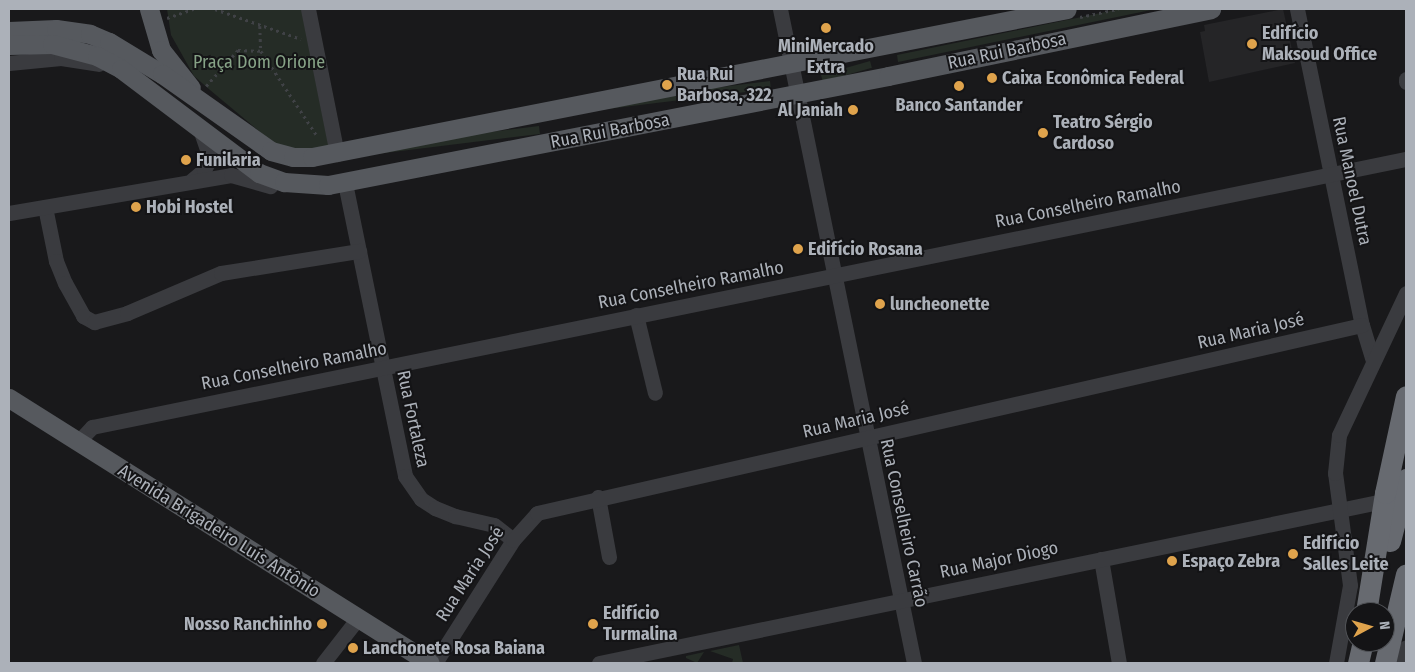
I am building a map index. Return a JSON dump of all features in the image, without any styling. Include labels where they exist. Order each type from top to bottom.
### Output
[{"type":"highway","points":[[1368,602],[1385,493],[1406,396]]},
{"type":"highway","points":[[1374,602],[1406,479]]},
{"type":"highway","points":[[1385,663],[1406,574]]},
{"type":"main road","name":"Rua Rui Barbosa","points":[[334,155],[882,47],[1029,13],[1067,9]]},
{"type":"main road","name":"Rua Rui Barbosa","points":[[337,184],[888,76],[1211,9]]},
{"type":"main road","points":[[151,16],[161,50],[188,83],[196,98]]},
{"type":"main road","points":[[9,31],[38,28],[90,34],[139,59],[272,151],[293,158],[334,155]]},
{"type":"main road","points":[[9,45],[28,42],[68,47],[97,56],[121,69],[258,173],[284,182],[337,184]]},
{"type":"main road","points":[[882,47],[888,76]]},
{"type":"main road","points":[[581,107],[577,124],[586,136]]},
{"type":"main road","points":[[543,114],[556,128],[556,142]]},
{"type":"main road","name":"Avenida Brigadeiro Luís Antônio","points":[[9,398],[429,663]]},
{"type":"street","points":[[308,9],[334,155]]},
{"type":"street","name":"Rua Conselheiro Carrão","points":[[780,9],[914,663]]},
{"type":"street","name":"Rua Manoel Dutra","points":[[1298,9],[1362,325],[1373,360]]},
{"type":"street","points":[[9,63],[61,58],[121,69]]},
{"type":"street","points":[[192,180],[204,170],[210,158],[200,129]]},
{"type":"street","name":"Rua Conselheiro Ramalho","points":[[78,442],[92,427],[1406,158]]},
{"type":"street","name":"Rua Rui Barbosa","points":[[9,213],[192,180],[231,175],[291,192],[318,191],[337,184]]},
{"type":"street","name":"Rua Fortaleza","points":[[337,184],[359,251],[400,456],[411,489],[436,508],[494,526],[513,540]]},
{"type":"street","points":[[45,207],[56,261],[65,283],[83,316],[94,322],[127,313],[220,273],[359,251]]},
{"type":"street","points":[[1336,663],[1350,585],[1335,473],[1340,427],[1406,293]]},
{"type":"street","points":[[636,315],[655,393]]},
{"type":"street","name":"Rua Maria José","points":[[435,663],[513,540],[537,513],[598,497],[1362,325]]},
{"type":"street","name":"Rua Major Diogo","points":[[599,663],[1406,496]]},
{"type":"street","points":[[598,497],[609,557]]},
{"type":"street","points":[[1101,559],[1119,663]]},
{"type":"street","points":[[323,663],[358,618]]},
{"type":"street","points":[[1402,663],[1406,647]]},
{"type":"path","points":[[151,16],[194,9]]},
{"type":"path","points":[[215,9],[314,43]]},
{"type":"path","points":[[260,26],[261,50],[334,155]]},
{"type":"path","points":[[196,98],[238,50],[261,50]]},
{"type":"shaded area","points":[[1283,9],[1295,63],[1209,82],[1200,32],[1205,31],[1204,25]]},
{"type":"green space","name":"Praça Dom Orione","points":[[167,9],[302,9],[331,147],[296,150],[272,142],[210,90],[194,76],[171,35]]},
{"type":"green space","points":[[1120,9],[1156,9],[898,62],[897,55]]},
{"type":"green space","points":[[870,61],[872,68],[823,82],[821,75]]},
{"type":"green space","points":[[770,81],[771,89],[591,111],[590,103]]},
{"type":"green space","points":[[539,126],[540,134],[348,157],[347,150]]},
{"type":"green space","points":[[219,152],[242,166],[215,166]]},
{"type":"green space","points":[[739,645],[743,663],[732,663],[733,659],[710,651]]},
{"type":"green space","points":[[704,652],[697,663],[686,658],[686,656]]},
{"type":"place","name":"MiniMercado Extra","points":[[826,28]]},
{"type":"place","name":"Edifício Maksoud Office","points":[[1252,44]]},
{"type":"place","name":"Caixa Econômica Federal","points":[[992,78]]},
{"type":"place","name":"Rua Rui Barbosa, 322","points":[[667,85]]},
{"type":"place","name":"Banco Santander","points":[[959,86]]},
{"type":"place","name":"Al Janiah","points":[[853,110]]},
{"type":"place","name":"Teatro Sérgio Cardoso","points":[[1043,133]]},
{"type":"place","name":"Funilaria","points":[[186,160]]},
{"type":"place","name":"Hobi Hostel","points":[[136,207]]},
{"type":"place","name":"Edifício Rosana","points":[[798,249]]},
{"type":"place","name":"luncheonette","points":[[880,304]]},
{"type":"place","name":"Edifício Salles Leite","points":[[1293,554]]},
{"type":"place","name":"Espaço Zebra","points":[[1172,561]]},
{"type":"place","name":"Nosso Ranchinho","points":[[322,624]]},
{"type":"place","name":"Edifício Turmalina","points":[[593,624]]},
{"type":"place","name":"Lanchonete Rosa Baiana","points":[[353,648]]}]
